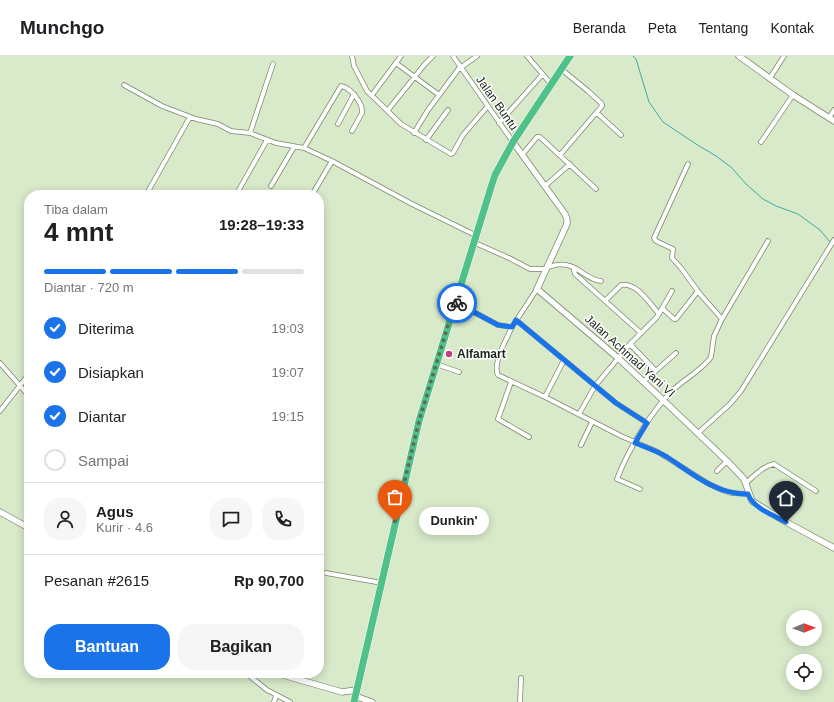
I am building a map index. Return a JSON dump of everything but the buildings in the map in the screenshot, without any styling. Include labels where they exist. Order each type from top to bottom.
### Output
[{"type":"highway","points":[[354,698],[419,421],[495,175],[513,142],[570,56]]},
{"type":"street","points":[[352,56],[354,66],[363,85],[372,95],[401,124],[450,154],[452,154],[463,135],[487,107]]},
{"type":"street","points":[[372,95],[401,56]]},
{"type":"street","points":[[388,110],[433,56]]},
{"type":"street","name":"Jalan Buntu","points":[[453,56],[487,107],[513,142]]},
{"type":"street","points":[[414,132],[460,67],[477,56]]},
{"type":"street","points":[[527,56],[551,84]]},
{"type":"street","points":[[739,56],[793,95],[832,119],[834,110]]},
{"type":"street","points":[[770,78],[784,56]]},
{"type":"street","points":[[396,63],[416,76],[439,95]]},
{"type":"street","points":[[250,133],[273,64]]},
{"type":"street","points":[[560,155],[602,107],[602,104],[588,90],[561,69]]},
{"type":"street","points":[[499,123],[542,75]]},
{"type":"street","points":[[124,85],[162,106],[190,117],[218,124],[231,131],[250,133],[267,140],[304,148],[332,161],[530,269],[546,270],[565,264],[590,279],[601,281]]},
{"type":"street","points":[[304,148],[340,86],[343,86],[354,94],[363,112],[352,131]]},
{"type":"street","points":[[338,124],[354,94]]},
{"type":"street","points":[[761,142],[793,95]]},
{"type":"street","points":[[426,140],[448,110]]},
{"type":"street","points":[[597,113],[621,135]]},
{"type":"street","points":[[149,190],[190,117]]},
{"type":"street","points":[[522,155],[539,136],[596,189]]},
{"type":"street","points":[[239,190],[267,140]]},
{"type":"street","points":[[513,142],[565,214],[567,224],[537,288],[512,327],[498,361],[496,368],[498,375],[635,443],[658,452],[708,484],[731,493],[748,494],[752,501],[760,507],[834,548]]},
{"type":"street","points":[[271,186],[294,147]]},
{"type":"street","points":[[315,190],[332,161]]},
{"type":"street","points":[[545,186],[570,164]]},
{"type":"street","points":[[688,164],[654,238],[656,241],[673,249],[672,258],[722,319]]},
{"type":"street","points":[[698,433],[730,404],[741,391],[834,240]]},
{"type":"street","points":[[640,489],[617,479],[635,443],[647,423],[664,400],[673,390],[710,359],[716,332],[722,319],[768,241]]},
{"type":"street","points":[[573,269],[575,274],[641,333]]},
{"type":"street","points":[[605,301],[621,285],[628,284],[640,292],[659,314]]},
{"type":"street","name":"Jalan Achmad Yani VI","points":[[537,288],[618,358],[698,433],[742,476],[746,483],[748,494]]},
{"type":"street","points":[[579,414],[595,386],[630,344],[659,314],[672,291]]},
{"type":"street","points":[[662,308],[674,319],[676,319],[698,291]]},
{"type":"street","points":[[455,302],[498,325],[512,327]]},
{"type":"street","points":[[516,320],[616,403],[647,423]]},
{"type":"street","points":[[630,344],[655,370]]},
{"type":"street","points":[[643,382],[676,353]]},
{"type":"street","points":[[545,397],[564,360]]},
{"type":"street","points":[[0,363],[24,390]]},
{"type":"street","points":[[436,364],[459,372]]},
{"type":"street","points":[[0,411],[24,381]]},
{"type":"street","points":[[512,382],[498,419],[529,436]]},
{"type":"street","points":[[581,445],[592,422]]},
{"type":"street","points":[[717,471],[726,461]]},
{"type":"street","points":[[746,483],[758,472],[769,465],[774,464],[816,491]]},
{"type":"street","points":[[0,512],[24,525]]},
{"type":"street","points":[[326,572],[382,583]]},
{"type":"street","points":[[252,678],[276,696],[290,702]]},
{"type":"street","points":[[293,678],[342,692],[354,698],[372,702]]},
{"type":"street","points":[[520,702],[521,678]]},
{"type":"street","points":[[342,692],[354,698]]},
{"type":"street","points":[[274,702],[276,696]]},
{"type":"waterway","points":[[633,56],[636,59],[649,102],[663,122],[731,167],[746,184],[763,199],[776,206],[798,214],[820,230],[830,242]]},
{"type":"way so far","points":[[395,521],[427,392],[455,302],[457,303]]},
{"type":"place","name":"Alfamart","points":[[449,354]]},
{"type":"place","name":"Dunkin'","points":[[395,521]]},
{"type":"route","points":[[457,303],[498,325],[512,327],[516,320],[616,403],[647,423],[635,443],[658,452],[708,484],[731,493],[748,494],[754,503],[786,522]]}]
